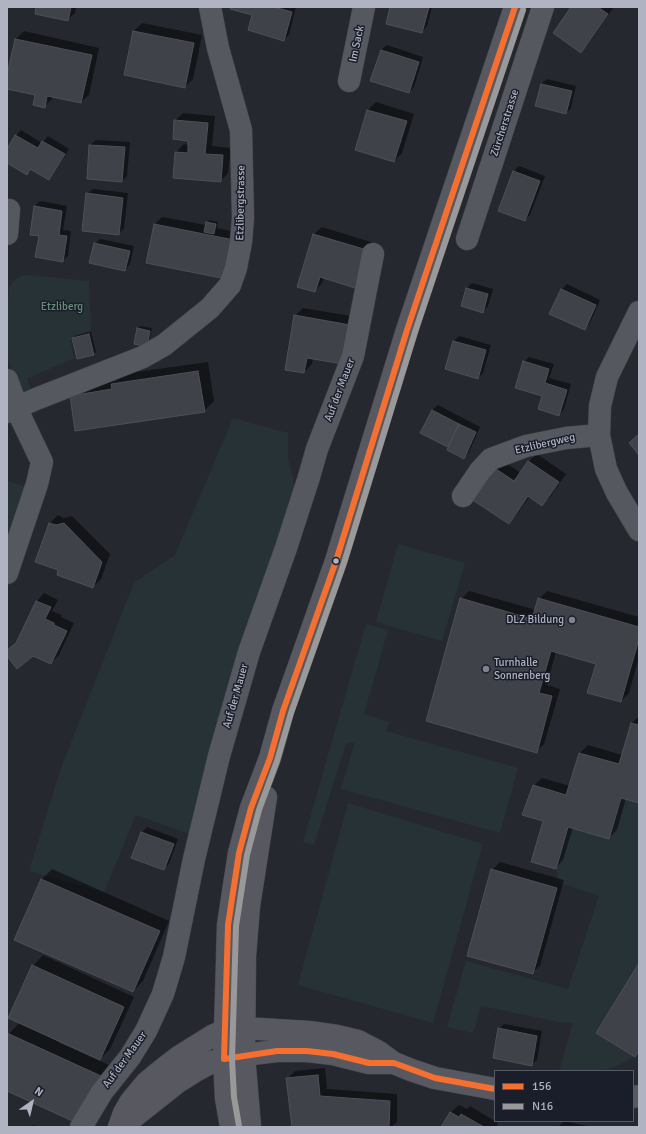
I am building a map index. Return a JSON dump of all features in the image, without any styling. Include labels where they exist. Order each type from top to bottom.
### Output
[{"type":"main road","points":[[231,1127],[226,1098],[234,1057],[234,1029],[228,925],[239,853],[251,808],[270,758],[283,711],[336,561],[407,330],[515,7]]},
{"type":"main road","points":[[119,1127],[124,1113],[131,1101],[146,1083],[180,1056],[212,1036],[234,1029],[309,1032],[337,1036],[369,1045],[394,1063],[435,1078],[494,1089]]},
{"type":"main road","points":[[119,1127],[135,1117],[178,1082],[196,1070],[212,1062],[234,1057],[276,1051],[333,1054],[369,1063],[394,1063]]},
{"type":"main road","points":[[234,1057],[250,1127]]},
{"type":"street","name":"Etzlibergstrasse","points":[[12,410],[143,356],[164,345],[210,308],[230,285],[236,268],[241,242],[243,218],[241,130],[218,48],[210,7]]},
{"type":"street","name":"Im Sack","points":[[349,81],[364,7]]},
{"type":"street","name":"Zürcherstrasse","points":[[467,239],[543,7]]},
{"type":"street","points":[[7,210],[9,210],[7,234]]},
{"type":"street","name":"Auf der Mauer","points":[[81,1127],[102,1092],[130,1057],[146,1031],[163,994],[174,957],[194,859],[219,756],[249,652],[310,477],[317,449],[354,356],[373,254]]},
{"type":"street","points":[[639,312],[607,377],[600,406],[599,434],[606,469],[617,493],[639,530]]},
{"type":"street","points":[[7,380],[12,410],[42,462],[37,484],[7,573]]},
{"type":"street","name":"Etzlibergweg","points":[[463,496],[480,471],[491,459],[526,446],[566,438],[599,434]]},
{"type":"green space","name":"Etzliberg","points":[[28,275],[89,281],[91,330],[75,335],[70,340],[74,358],[27,379],[34,395],[28,395],[20,392],[15,385],[7,353],[7,308],[9,287],[16,279],[21,276]]},
{"type":"green space","points":[[233,418],[288,433],[288,459],[295,486],[189,834],[136,815],[104,892],[29,871],[61,768],[134,583],[175,555]]},
{"type":"green space","points":[[7,481],[28,487],[7,547]]},
{"type":"green space","points":[[398,544],[465,563],[442,641],[376,622]]},
{"type":"green space","points":[[366,624],[388,630],[364,714],[389,722],[386,731],[518,768],[500,833],[341,789],[355,742],[346,744],[314,845],[303,842]]},
{"type":"green space","points":[[621,798],[639,803],[639,963],[596,1033],[635,1057],[607,1070],[559,1070],[573,1023],[558,1022],[481,1006],[473,1033],[447,1027],[466,961],[568,989],[599,896],[560,883],[556,869],[568,827],[609,839]]},
{"type":"green space","points":[[348,803],[483,844],[433,1023],[298,985]]},
{"type":"building","points":[[36,7],[71,7],[68,21],[35,14]]},
{"type":"building","points":[[231,7],[274,7],[292,12],[284,41],[248,30],[252,15],[230,9]]},
{"type":"building","points":[[390,7],[429,7],[422,33],[386,24]]},
{"type":"building","points":[[571,7],[598,7],[608,14],[581,53],[553,33]]},
{"type":"building","points":[[133,31],[194,43],[185,88],[124,75]]},
{"type":"building","points":[[15,39],[92,55],[81,103],[47,96],[45,108],[33,105],[35,95],[7,89],[7,75]]},
{"type":"building","points":[[381,50],[419,62],[409,93],[370,81]]},
{"type":"building","points":[[541,84],[572,91],[566,114],[535,106]]},
{"type":"building","points":[[367,110],[407,121],[394,162],[355,150]]},
{"type":"building","points":[[174,120],[208,123],[205,154],[223,155],[221,182],[173,178],[175,152],[188,153],[188,141],[173,139]]},
{"type":"building","points":[[15,135],[38,148],[42,141],[65,154],[49,180],[30,169],[27,175],[7,163],[7,149]]},
{"type":"building","points":[[89,145],[125,147],[122,182],[87,179]]},
{"type":"building","points":[[513,171],[540,181],[525,221],[498,211]]},
{"type":"building","points":[[86,193],[123,198],[119,235],[82,231]]},
{"type":"building","points":[[34,206],[62,211],[59,235],[67,236],[63,262],[35,257],[39,236],[30,235]]},
{"type":"building","points":[[206,222],[216,224],[214,234],[204,232]]},
{"type":"building","points":[[154,224],[234,240],[226,279],[146,263]]},
{"type":"building","points":[[313,234],[367,250],[355,288],[320,277],[315,292],[297,287]]},
{"type":"building","points":[[94,243],[130,251],[125,271],[89,263]]},
{"type":"building","points":[[466,288],[488,294],[483,313],[461,306]]},
{"type":"building","points":[[561,289],[596,305],[585,330],[549,314]]},
{"type":"building","points":[[294,315],[350,325],[343,364],[307,358],[304,373],[285,370]]},
{"type":"building","points":[[137,328],[150,331],[147,347],[134,344]]},
{"type":"building","points":[[89,334],[94,355],[77,359],[72,338]]},
{"type":"building","points":[[453,341],[486,350],[478,379],[445,369]]},
{"type":"building","points":[[523,361],[549,369],[545,383],[567,390],[559,416],[538,409],[542,396],[515,388]]},
{"type":"building","points":[[198,371],[205,412],[75,431],[70,396],[112,389],[111,384]]},
{"type":"building","points":[[432,410],[459,424],[448,447],[420,433]]},
{"type":"building","points":[[459,424],[476,432],[464,459],[447,450]]},
{"type":"building","points":[[639,434],[639,455],[629,443]]},
{"type":"building","points":[[528,461],[559,482],[542,506],[528,496],[509,524],[468,497],[490,465],[514,481]]},
{"type":"building","points":[[49,523],[56,525],[64,523],[102,562],[93,588],[57,575],[58,570],[35,562]]},
{"type":"building","points":[[460,598],[532,619],[538,598],[639,627],[639,639],[621,702],[587,693],[596,664],[551,651],[539,693],[552,696],[537,753],[426,721]]},
{"type":"building","points":[[36,601],[51,607],[45,619],[67,631],[51,664],[33,656],[17,669],[7,656],[7,650],[16,643]]},
{"type":"building","points":[[631,723],[639,725],[639,803],[621,798],[609,839],[568,827],[556,869],[531,862],[543,821],[522,815],[533,785],[566,795],[579,753],[619,764]]},
{"type":"building","points":[[141,832],[174,844],[164,870],[131,858]]},
{"type":"building","points":[[491,869],[557,888],[533,974],[467,956]]},
{"type":"building","points":[[41,879],[160,931],[133,992],[14,940]]},
{"type":"building","points":[[639,963],[639,1051],[635,1057],[596,1033]]},
{"type":"building","points":[[32,965],[124,1007],[100,1060],[8,1018]]},
{"type":"building","points":[[498,1028],[537,1036],[532,1066],[493,1058]]},
{"type":"building","points":[[7,1033],[101,1076],[79,1124],[7,1091]]},
{"type":"building","points":[[318,1075],[320,1096],[390,1101],[389,1127],[292,1127],[286,1078]]},
{"type":"building","points":[[450,1112],[459,1117],[461,1114],[484,1127],[441,1127]]},
{"type":"transit line","name":"156","points":[[224,1059],[228,925],[239,853],[251,808],[270,758],[283,711],[336,561],[407,330],[515,7]]},
{"type":"transit line","name":"N16","points":[[239,1126],[234,1097],[232,1059],[236,926],[247,855],[259,810],[277,761],[291,713],[344,563],[415,332],[523,10]]},
{"type":"transit line","name":"156","points":[[224,1059],[277,1051],[307,1051],[333,1054],[369,1063],[394,1063],[435,1078],[494,1089]]},
{"type":"place","name":"DLZ Bildung","points":[[572,620]]},
{"type":"place","name":"Turnhalle Sonnenberg","points":[[486,669]]}]
